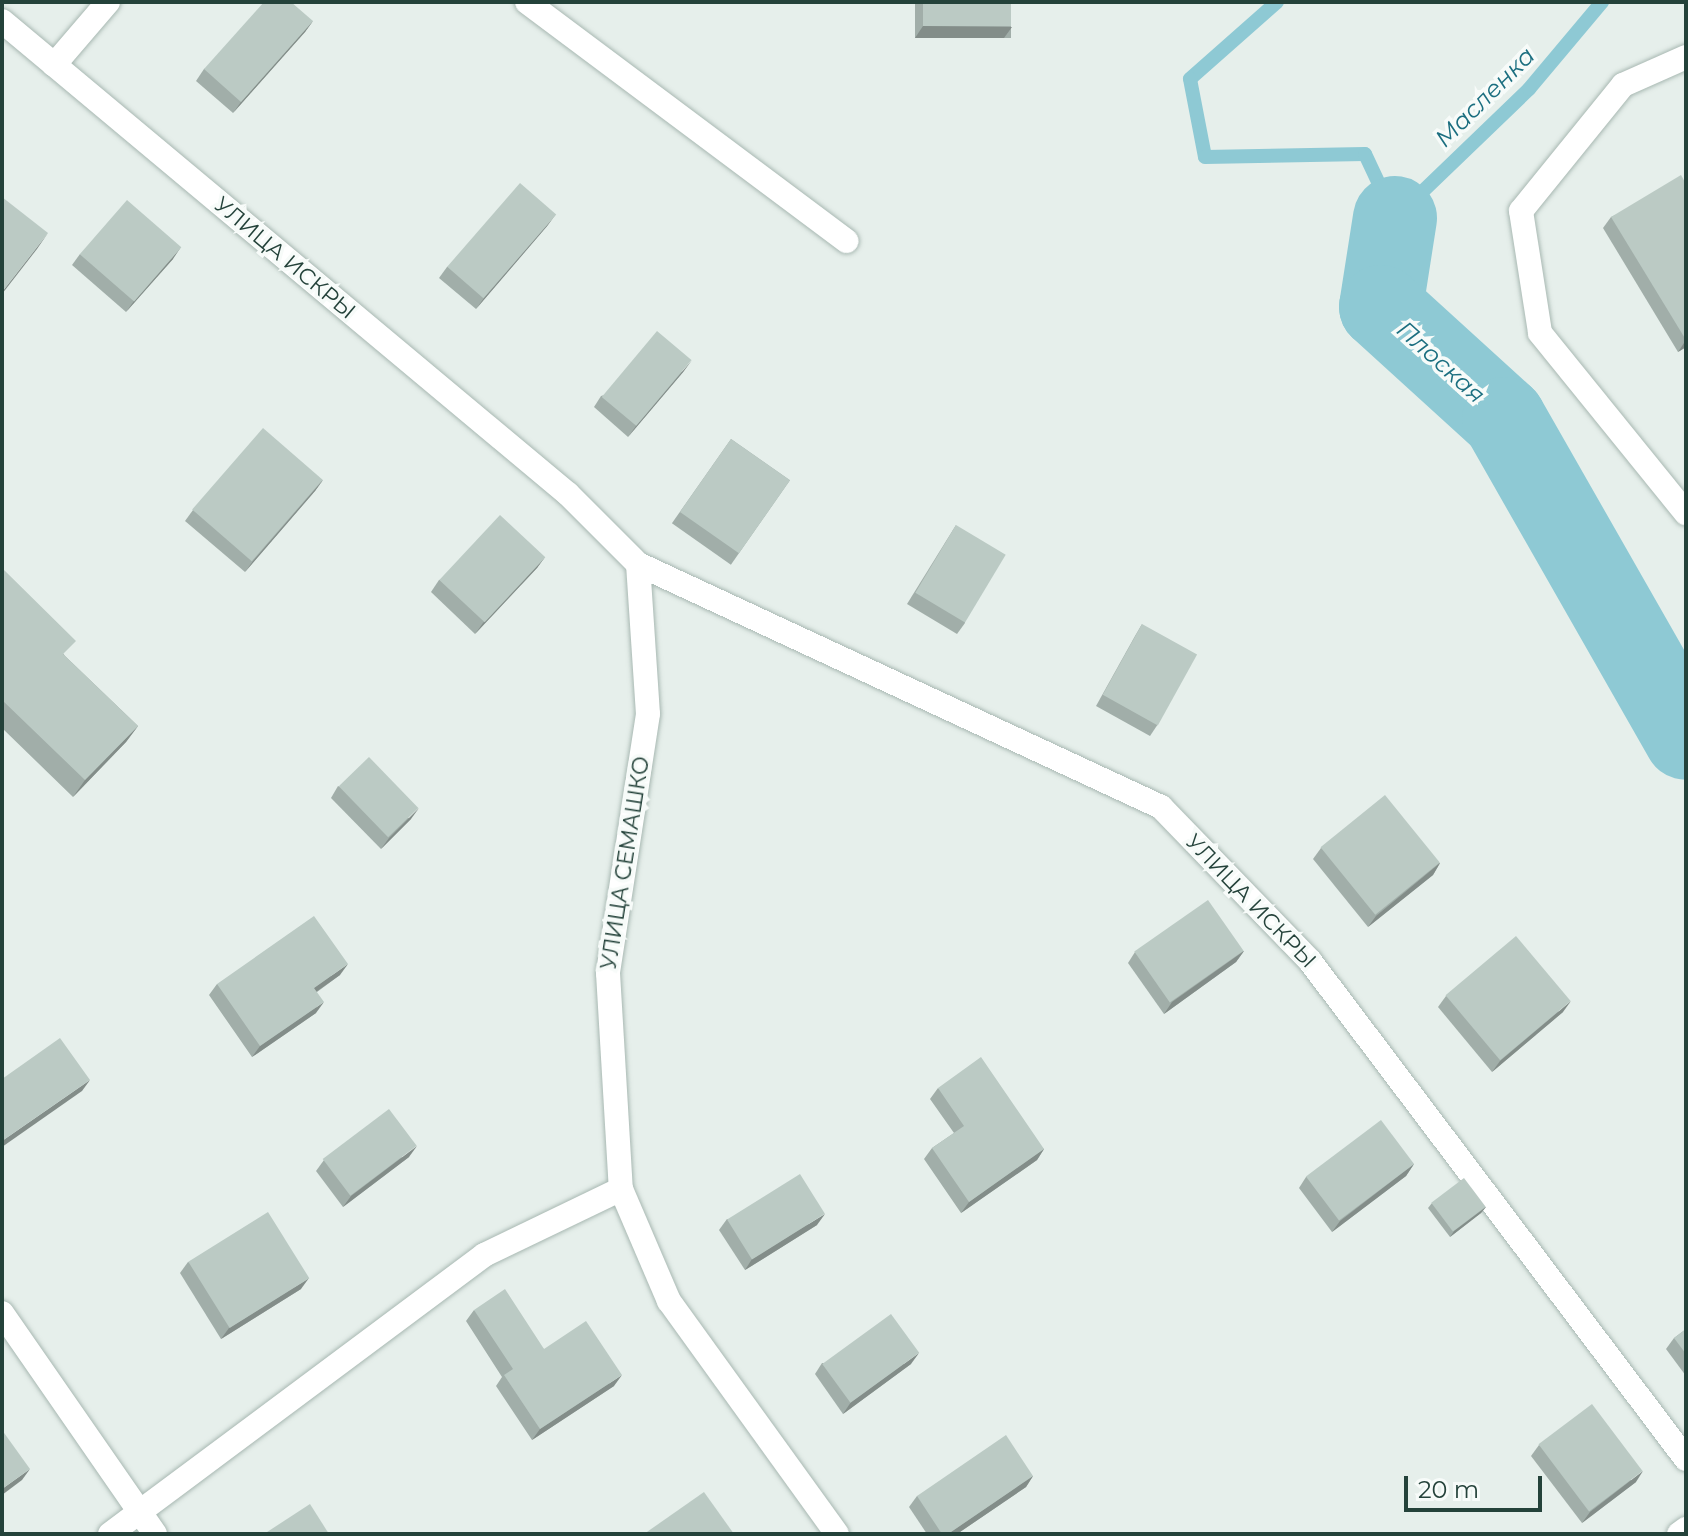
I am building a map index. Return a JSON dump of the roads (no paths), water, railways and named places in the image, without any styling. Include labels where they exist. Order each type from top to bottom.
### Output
[{"type":"street","points":[[54,65],[108,2]]},
{"type":"street","points":[[527,2],[846,241]]},
{"type":"street","name":"УЛИЦА ИСКРЫ","points":[[2,21],[568,494],[638,564],[1161,807],[1310,961],[1686,1459]]},
{"type":"street","points":[[1686,57],[1623,85],[1521,211],[1540,333],[1686,513]]},
{"type":"street","name":"УЛИЦА СЕМАШКО","points":[[638,564],[648,714],[608,973],[621,1189],[669,1301],[837,1534]]},
{"type":"street","points":[[110,1534],[484,1255],[621,1189]]},
{"type":"street","points":[[2,1313],[155,1534]]},
{"type":"street","points":[[1679,1534],[1686,1529]]},
{"type":"waterway","name":"Плоская","points":[[1277,2],[1190,79],[1205,157],[1365,154],[1395,218],[1529,89],[1602,2]]},
{"type":"waterway","name":"Плоская","points":[[1395,218],[1381,307],[1504,419],[1686,738]]},
{"type":"water label","name":"Масленка","points":[[1485,97]]}]
